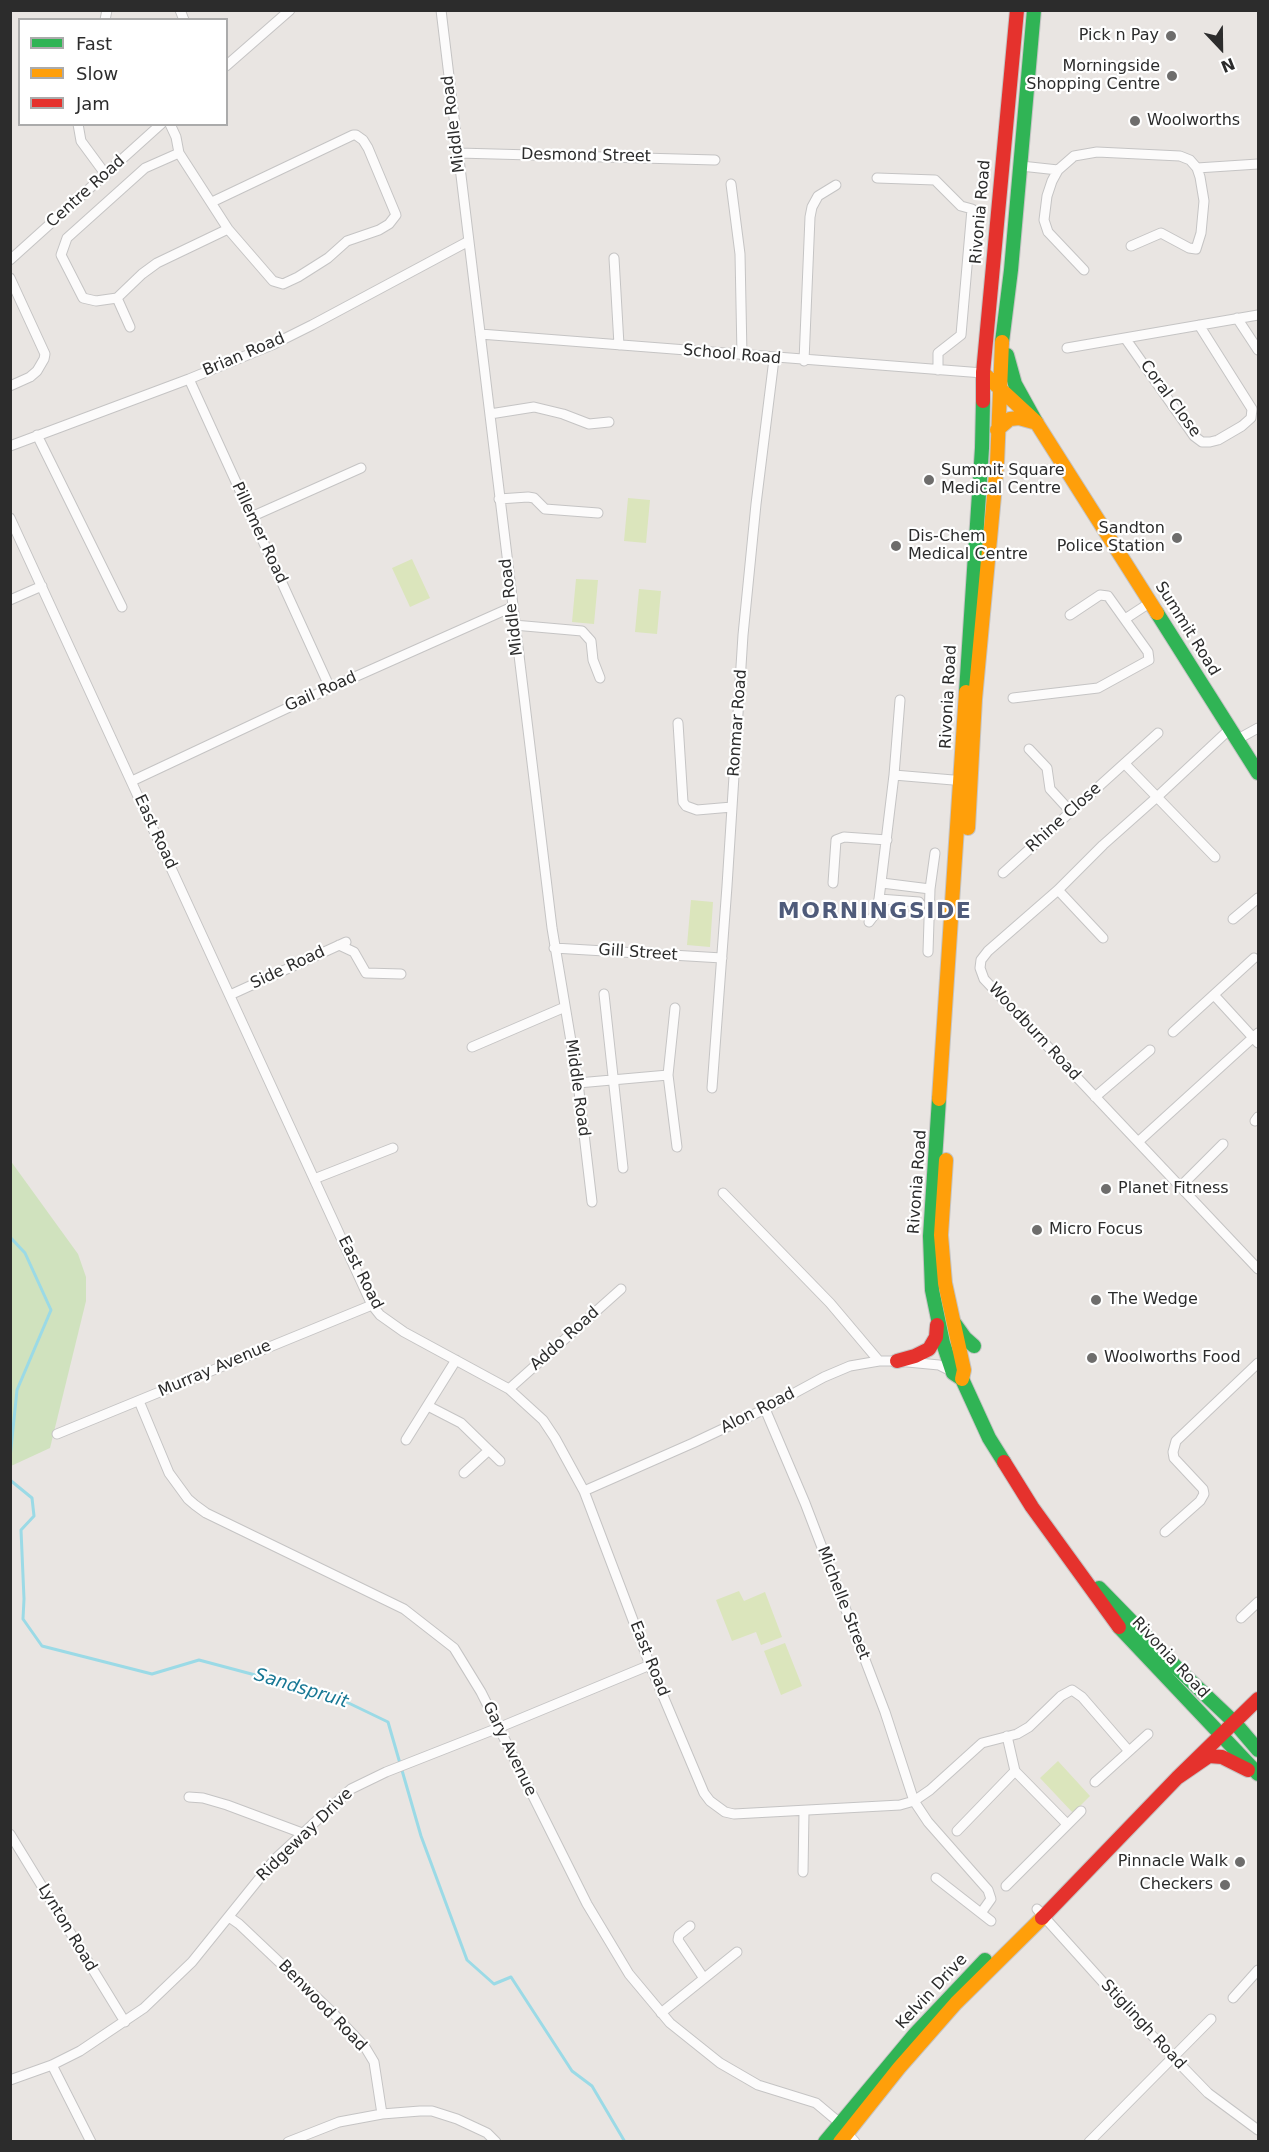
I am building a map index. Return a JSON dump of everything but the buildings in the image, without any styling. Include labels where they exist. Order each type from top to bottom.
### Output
[{"type":"main road","name":"Rivonia Road","points":[[1017,10],[983,374],[982,448],[971,604],[966,781],[942,1235],[949,1359],[960,1374],[989,1438],[1026,1498],[1114,1622],[1258,1776]]},
{"type":"main road","name":"Rivonia Road","points":[[966,781],[996,464],[1003,329],[1011,270],[1034,10]]},
{"type":"main road","points":[[1003,329],[1012,376],[1037,423]]},
{"type":"main road","name":"Summit Road","points":[[983,374],[1037,423],[1258,773]]},
{"type":"main road","points":[[997,430],[1010,419],[1019,418],[1037,423]]},
{"type":"main road","points":[[971,604],[980,599],[985,589]]},
{"type":"main road","points":[[897,1361],[915,1356],[928,1349],[945,1318],[974,1346]]},
{"type":"main road","name":"Rivonia Road","points":[[1067,1555],[1258,1750]]},
{"type":"main road","name":"Kelvin Drive","points":[[825,2142],[846,2135],[899,2068],[1040,1912],[1061,1899],[1177,1778],[1258,1700]]},
{"type":"main road","points":[[1177,1778],[1201,1760],[1215,1756],[1236,1762],[1258,1776]]},
{"type":"street","points":[[228,64],[290,10]]},
{"type":"street","name":"Middle Road","points":[[441,10],[467,242],[554,948],[578,1083],[592,1202]]},
{"type":"street","points":[[78,126],[81,141],[106,175]]},
{"type":"street","name":"Centre Road","points":[[10,260],[159,126]]},
{"type":"street","points":[[171,126],[179,153],[228,229],[273,281],[282,284],[298,278],[328,258],[347,241],[379,230],[393,221],[396,215],[368,148],[356,135],[212,202]]},
{"type":"street","points":[[1084,270],[1048,232],[1044,220],[1047,196],[1052,181],[1058,170],[1074,156],[1097,152],[1180,156],[1190,160],[1197,168],[1204,201],[1201,233],[1196,249],[1189,248],[1161,233],[1131,246]]},
{"type":"street","points":[[179,153],[145,168],[72,233],[64,243],[61,255],[83,298],[99,300],[117,298],[157,263],[228,229]]},
{"type":"street","name":"Desmond Street","points":[[458,153],[714,160]]},
{"type":"street","points":[[1197,168],[1258,164]]},
{"type":"street","points":[[1021,166],[1058,170]]},
{"type":"street","points":[[878,178],[935,180],[962,206],[972,209],[961,335],[938,353],[938,370]]},
{"type":"street","points":[[730,184],[740,246],[742,355]]},
{"type":"street","points":[[804,361],[810,217],[818,195],[836,185]]},
{"type":"street","name":"Brian Road","points":[[10,446],[189,379],[272,345],[467,242]]},
{"type":"street","points":[[614,258],[620,345]]},
{"type":"street","points":[[10,278],[45,354],[37,370],[30,377],[10,386]]},
{"type":"street","points":[[117,298],[130,327]]},
{"type":"street","points":[[1067,348],[1258,315]]},
{"type":"street","points":[[1237,318],[1258,350]]},
{"type":"street","name":"Coral Close","points":[[1125,338],[1194,435],[1202,442],[1210,442],[1242,426],[1251,418],[1252,409],[1199,325]]},
{"type":"street","name":"School Road","points":[[480,334],[983,374]]},
{"type":"street","name":"Ronmar Road","points":[[712,1088],[743,635],[774,359]]},
{"type":"street","name":"Pillemer Road","points":[[189,379],[330,688]]},
{"type":"street","points":[[490,414],[534,407],[563,414],[589,424],[609,422]]},
{"type":"street","points":[[37,435],[122,607]]},
{"type":"street","points":[[251,517],[361,468]]},
{"type":"street","points":[[499,499],[528,497],[534,498],[545,509],[598,513]]},
{"type":"street","name":"East Road","points":[[10,518],[372,1305],[380,1315],[404,1332],[509,1389],[543,1419],[584,1491],[650,1665],[704,1793],[710,1801],[725,1812],[734,1814],[891,1807],[914,1801]]},
{"type":"street","points":[[10,600],[42,586]]},
{"type":"street","points":[[1013,698],[1098,688],[1146,662],[1149,655],[1111,598],[1105,594],[1095,597],[1070,615]]},
{"type":"street","points":[[1125,619],[1151,602]]},
{"type":"street","name":"Gail Road","points":[[132,781],[330,688],[512,608]]},
{"type":"street","points":[[514,626],[582,631],[591,640],[593,660],[600,678]]},
{"type":"street","points":[[869,922],[875,914],[882,883],[900,700]]},
{"type":"street","points":[[678,723],[683,802],[686,806],[696,810],[732,807]]},
{"type":"street","name":"Woodburn Road","points":[[1258,728],[1234,734],[1157,797],[1103,845],[1058,890],[988,951],[981,960],[980,968],[984,979],[1258,1269]]},
{"type":"street","name":"Rhine Close","points":[[1003,873],[1158,733]]},
{"type":"street","points":[[1029,749],[1047,768],[1050,789],[1071,812]]},
{"type":"street","points":[[1125,764],[1215,857]]},
{"type":"street","points":[[894,775],[966,781]]},
{"type":"street","points":[[833,883],[836,840],[844,837],[886,840]]},
{"type":"street","points":[[928,952],[930,889],[935,854]]},
{"type":"street","points":[[882,883],[930,889]]},
{"type":"street","points":[[1058,890],[1102,938]]},
{"type":"street","points":[[1233,919],[1258,898]]},
{"type":"street","points":[[879,899],[919,902]]},
{"type":"street","name":"Side Road","points":[[230,995],[343,944],[356,954],[366,973],[401,974]]},
{"type":"street","name":"Gill Street","points":[[554,948],[722,958]]},
{"type":"street","points":[[1173,1032],[1254,958]]},
{"type":"street","points":[[604,993],[623,1168]]},
{"type":"street","points":[[1138,1142],[1257,1038],[1214,995]]},
{"type":"street","points":[[472,1047],[565,1007]]},
{"type":"street","points":[[675,1008],[668,1074],[677,1147]]},
{"type":"street","points":[[1095,1097],[1150,1050]]},
{"type":"street","points":[[578,1083],[668,1074]]},
{"type":"street","points":[[1180,1187],[1223,1144]]},
{"type":"street","points":[[314,1179],[393,1148]]},
{"type":"street","points":[[723,1193],[830,1303],[879,1361]]},
{"type":"street","name":"Addo Road","points":[[509,1389],[621,1289]]},
{"type":"street","name":"Murray Avenue","points":[[57,1434],[372,1305]]},
{"type":"street","name":"Alon Road","points":[[584,1491],[765,1409],[841,1369],[879,1361],[949,1359]]},
{"type":"street","points":[[406,1440],[456,1360]]},
{"type":"street","points":[[1165,1532],[1200,1501],[1204,1494],[1203,1489],[1174,1458],[1176,1441],[1258,1363]]},
{"type":"street","name":"Gary Avenue","points":[[139,1401],[165,1464],[188,1499],[206,1513],[404,1609],[454,1648],[481,1692],[587,1904],[630,1974],[661,2013],[684,2036],[736,2074],[758,2085],[816,2103],[846,2135]]},
{"type":"street","points":[[428,1406],[461,1423],[500,1461]]},
{"type":"street","name":"Michelle Street","points":[[765,1409],[805,1503],[877,1690],[914,1801],[928,1822],[988,1890],[991,1899],[981,1913]]},
{"type":"street","points":[[464,1473],[489,1450]]},
{"type":"street","points":[[1241,1618],[1258,1602]]},
{"type":"street","name":"Ridgeway Drive","points":[[10,2080],[52,2065],[80,2051],[125,2022],[179,1976],[261,1875],[302,1833],[351,1789],[419,1758],[650,1665]]},
{"type":"street","points":[[914,1801],[930,1790],[982,1743],[1029,1727],[1061,1696],[1072,1690],[1082,1696],[1128,1750]]},
{"type":"street","points":[[1095,1782],[1148,1734]]},
{"type":"street","points":[[1007,1736],[1015,1771],[1067,1824]]},
{"type":"street","points":[[957,1832],[1015,1771]]},
{"type":"street","points":[[189,1797],[203,1798],[227,1805],[302,1833]]},
{"type":"street","points":[[1006,1886],[1081,1810]]},
{"type":"street","points":[[803,1872],[804,1812]]},
{"type":"street","name":"Lynton Road","points":[[10,1834],[125,2022]]},
{"type":"street","points":[[936,1878],[991,1921]]},
{"type":"street","name":"Stiglingh Road","points":[[1040,1912],[1172,2056],[1208,2092],[1258,2130]]},
{"type":"street","name":"Benwood Road","points":[[229,1917],[240,1924],[332,2012],[365,2047],[374,2062],[382,2114]]},
{"type":"street","points":[[690,1926],[678,1940],[703,1977]]},
{"type":"street","points":[[661,2013],[737,1952]]},
{"type":"street","points":[[1233,1998],[1258,1970]]},
{"type":"street","points":[[1089,2142],[1210,2019]]},
{"type":"street","points":[[52,2065],[92,2142]]},
{"type":"street","points":[[288,2142],[339,2122],[382,2114],[420,2111],[444,2114],[478,2128],[496,2142]]},
{"type":"green space","points":[[628,498],[650,500],[646,543],[624,541]]},
{"type":"green space","points":[[412,559],[430,598],[410,607],[392,568]]},
{"type":"green space","points":[[576,579],[598,580],[594,624],[572,622]]},
{"type":"green space","points":[[639,589],[661,591],[657,634],[635,632]]},
{"type":"green space","points":[[691,900],[713,902],[710,947],[687,945]]},
{"type":"green space","points":[[10,1160],[78,1254],[86,1277],[86,1301],[50,1448],[11,1466]]},
{"type":"green space","points":[[739,1591],[744,1601],[765,1592],[782,1637],[761,1645],[756,1632],[732,1641],[716,1600]]},
{"type":"green space","points":[[785,1643],[802,1686],[781,1695],[764,1651]]},
{"type":"green space","points":[[1058,1761],[1090,1796],[1073,1813],[1040,1778]]},
{"type":"waterway","name":"Sandspruit","points":[[10,1237],[25,1253],[51,1310],[17,1390],[10,1458]]},
{"type":"waterway","name":"Sandspruit","points":[[10,1480],[32,1498],[34,1516],[21,1530],[23,1619],[42,1646],[152,1674],[199,1660],[334,1696],[388,1722],[421,1836],[467,1960],[494,1984],[511,1977],[572,2071],[592,2086],[625,2142]]},
{"type":"traffic: fast","points":[[1002,342],[1011,270],[1034,10]]},
{"type":"traffic: fast","points":[[1007,355],[1015,384],[1036,422]]},
{"type":"traffic: fast","points":[[966,692],[983,401]]},
{"type":"traffic: fast","points":[[1157,613],[1258,773]]},
{"type":"traffic: fast","points":[[939,1099],[930,1236],[932,1290],[943,1343],[953,1373],[962,1379],[989,1438],[1004,1462]]},
{"type":"traffic: fast","points":[[955,1324],[974,1346]]},
{"type":"traffic: fast","points":[[1099,1588],[1177,1668],[1235,1723],[1258,1750]]},
{"type":"traffic: fast","points":[[1119,1627],[1258,1774]]},
{"type":"traffic: fast","points":[[825,2142],[915,2034],[985,1960]]},
{"type":"traffic: slow","points":[[968,828],[975,699],[997,464],[1002,342]]},
{"type":"traffic: slow","points":[[983,373],[1036,422],[1157,613]]},
{"type":"traffic: slow","points":[[997,430],[1010,419],[1019,418],[1037,423]]},
{"type":"traffic: slow","points":[[939,1099],[966,692]]},
{"type":"traffic: slow","points":[[946,1160],[941,1235],[945,1283],[964,1370],[962,1379]]},
{"type":"traffic: slow","points":[[840,2142],[899,2068],[956,2003],[1042,1918]]},
{"type":"traffic: jam","points":[[983,401],[983,373],[1017,10]]},
{"type":"traffic: jam","points":[[897,1361],[929,1349],[936,1337],[937,1325]]},
{"type":"traffic: jam","points":[[1004,1462],[1032,1507],[1119,1627]]},
{"type":"traffic: jam","points":[[1042,1918],[1177,1778],[1258,1699]]},
{"type":"traffic: jam","points":[[1177,1778],[1209,1756],[1222,1757],[1248,1770]]},
{"type":"place","name":"Pick n Pay","points":[[1171,36]]},
{"type":"place","name":"Morningside Shopping Centre","points":[[1172,76]]},
{"type":"place","name":"Woolworths","points":[[1135,121]]},
{"type":"place","name":"Summit Square Medical Centre","points":[[929,480]]},
{"type":"place","name":"Sandton Police Station","points":[[1177,538]]},
{"type":"place","name":"Dis-Chem Medical Centre","points":[[896,546]]},
{"type":"place","name":"Planet Fitness","points":[[1106,1189]]},
{"type":"place","name":"Micro Focus","points":[[1037,1230]]},
{"type":"place","name":"The Wedge","points":[[1096,1300]]},
{"type":"place","name":"Woolworths Food","points":[[1092,1358]]},
{"type":"place","name":"Pinnacle Walk","points":[[1240,1862]]},
{"type":"place","name":"Checkers","points":[[1225,1885]]},
{"type":"district","name":"MORNINGSIDE","points":[[875,912]]}]
